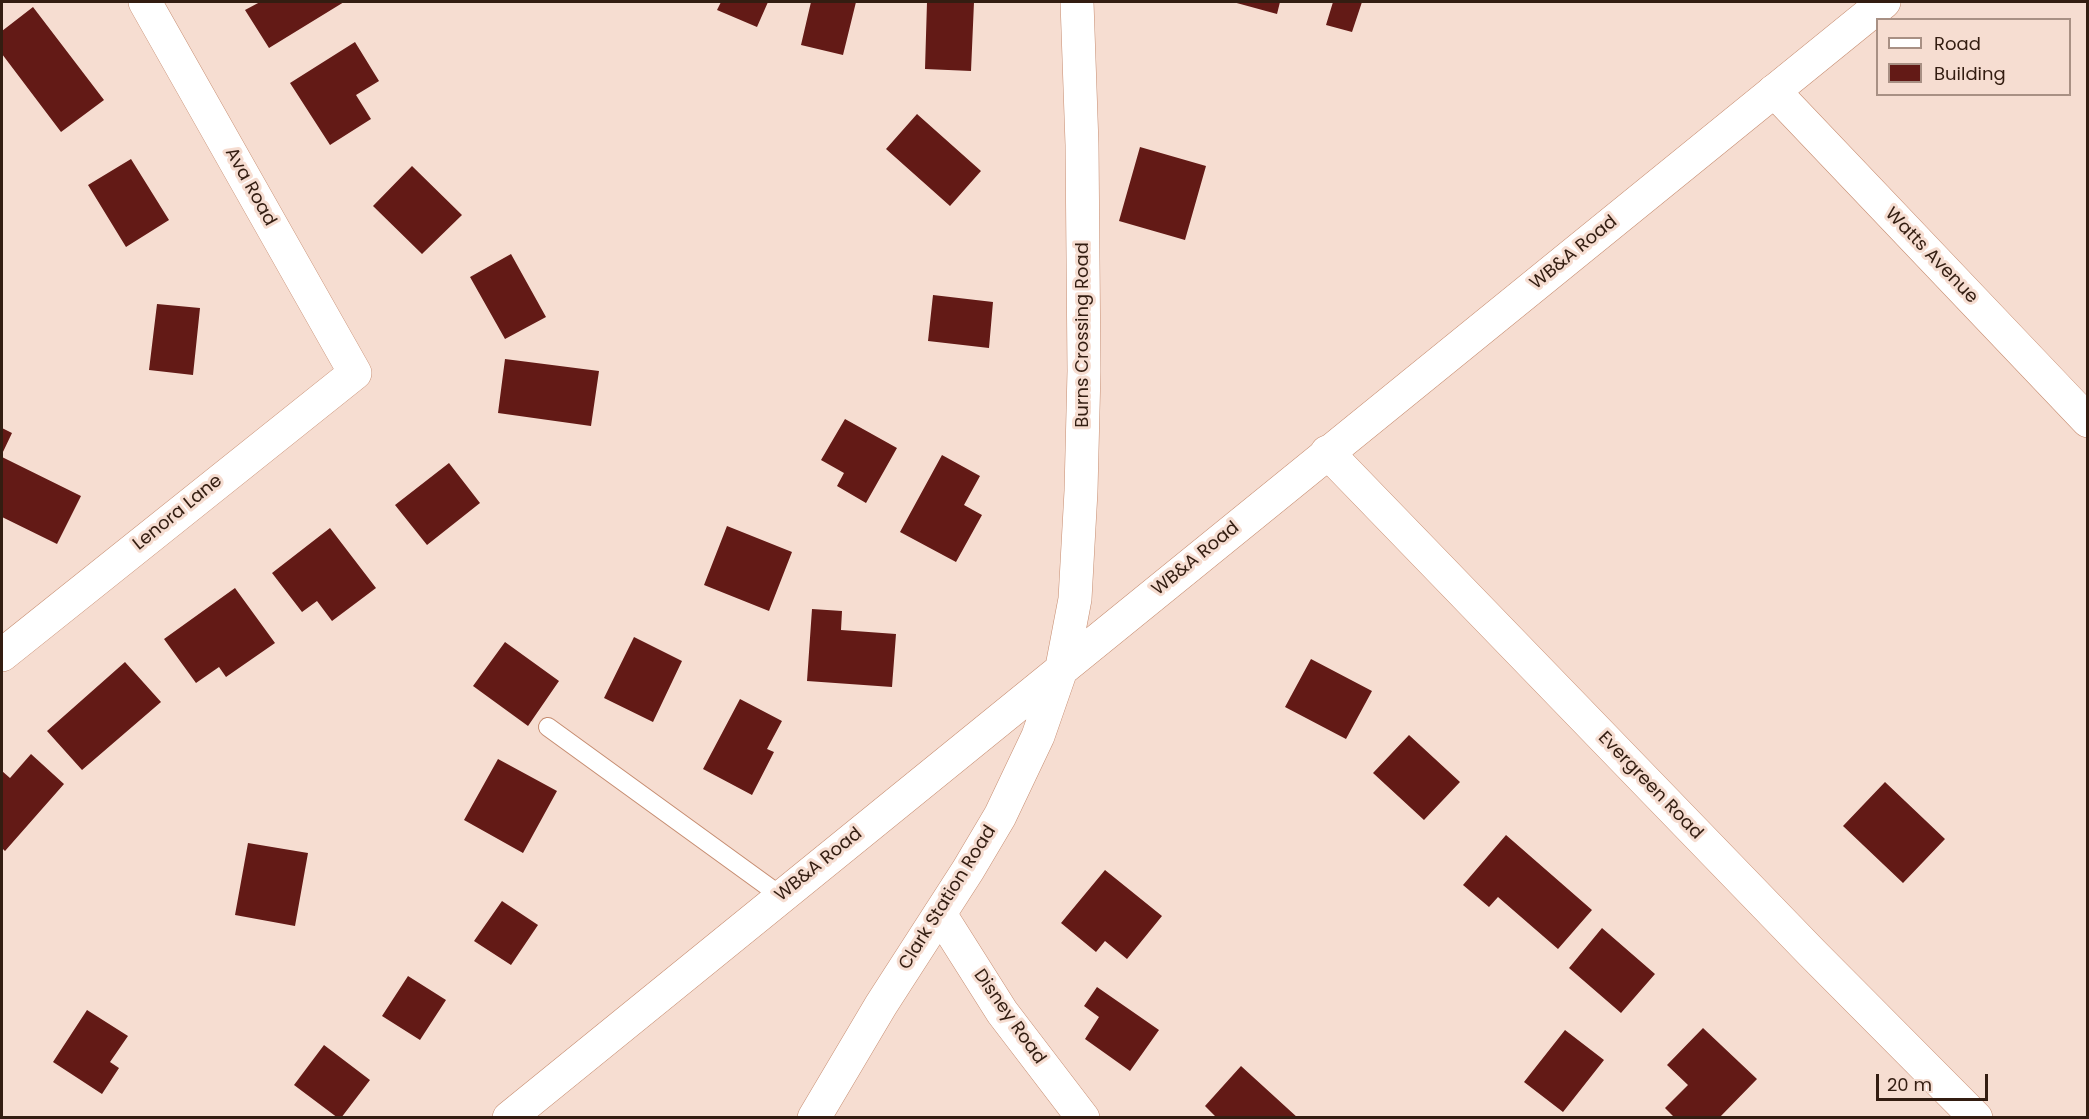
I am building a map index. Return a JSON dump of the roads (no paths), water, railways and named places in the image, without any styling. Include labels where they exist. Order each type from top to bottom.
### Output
[{"type":"street","name":"Ava Road","points":[[145,2],[355,372]]},
{"type":"street","name":"Burns Crossing Road","points":[[1062,668],[1075,599],[1083,404],[1082,145],[1077,2]]},
{"type":"street","name":"WB&A Road","points":[[509,1118],[1884,2]]},
{"type":"street","name":"Watts Avenue","points":[[1774,91],[2088,421]]},
{"type":"street","name":"Lenora Lane","points":[[7,641],[355,372]]},
{"type":"street","name":"Evergreen Road","points":[[1327,452],[1803,944],[1976,1118]]},
{"type":"street","name":"Clark Station Road","points":[[814,1118],[881,1005],[968,870],[1005,806],[1038,736],[1062,668]]},
{"type":"street","name":"Disney Road","points":[[940,914],[1002,1012],[1083,1118]]},
{"type":"lane","points":[[548,727],[781,896]]}]
